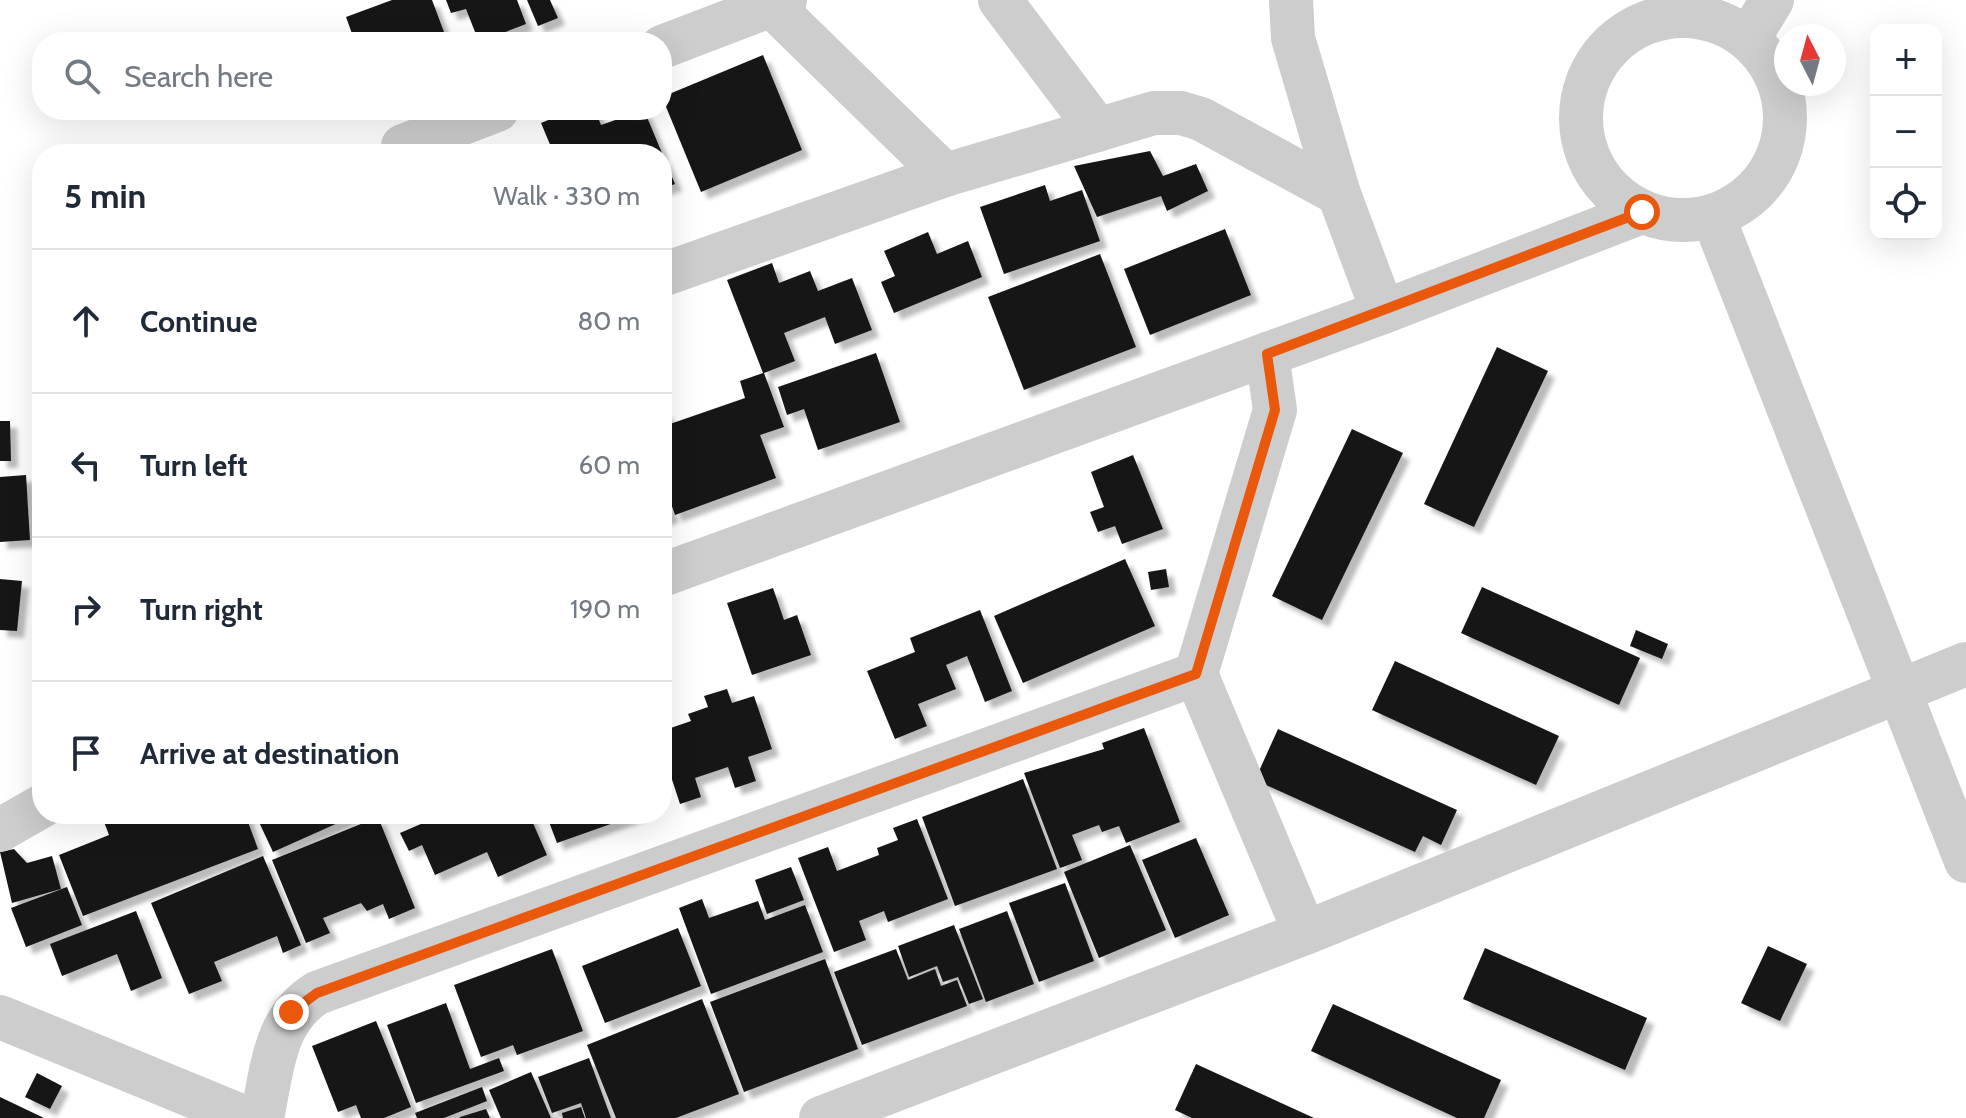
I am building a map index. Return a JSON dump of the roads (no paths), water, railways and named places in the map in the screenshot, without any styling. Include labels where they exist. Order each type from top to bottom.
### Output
[{"type":"street","points":[[1000,0],[1098,130]]},
{"type":"street","points":[[1291,0],[1293,38],[1339,194],[1383,312]]},
{"type":"street","points":[[1729,19],[1773,66],[1786,101],[1785,138],[1771,172],[1747,199],[1713,216],[1666,219],[1642,212],[1616,196],[1596,172],[1584,144],[1580,114],[1586,83],[1601,56],[1647,10],[1729,19],[1772,0]]},
{"type":"street","points":[[672,43],[773,2],[945,175]]},
{"type":"street","points":[[672,271],[945,175],[1154,113],[1181,113],[1201,119],[1339,194]]},
{"type":"street","points":[[408,144],[471,120]]},
{"type":"street","points":[[672,571],[1383,312],[1642,212]]},
{"type":"street","points":[[1713,216],[1966,861]]},
{"type":"street","points":[[1267,354],[1275,410],[1196,674],[1305,933]]},
{"type":"street","points":[[821,1118],[1305,933],[1966,664]]},
{"type":"street","points":[[262,1118],[284,1024],[303,1001],[317,993],[1196,674]]},
{"type":"street","points":[[0,830],[32,812]]},
{"type":"street","points":[[0,1017],[246,1118]]}]
